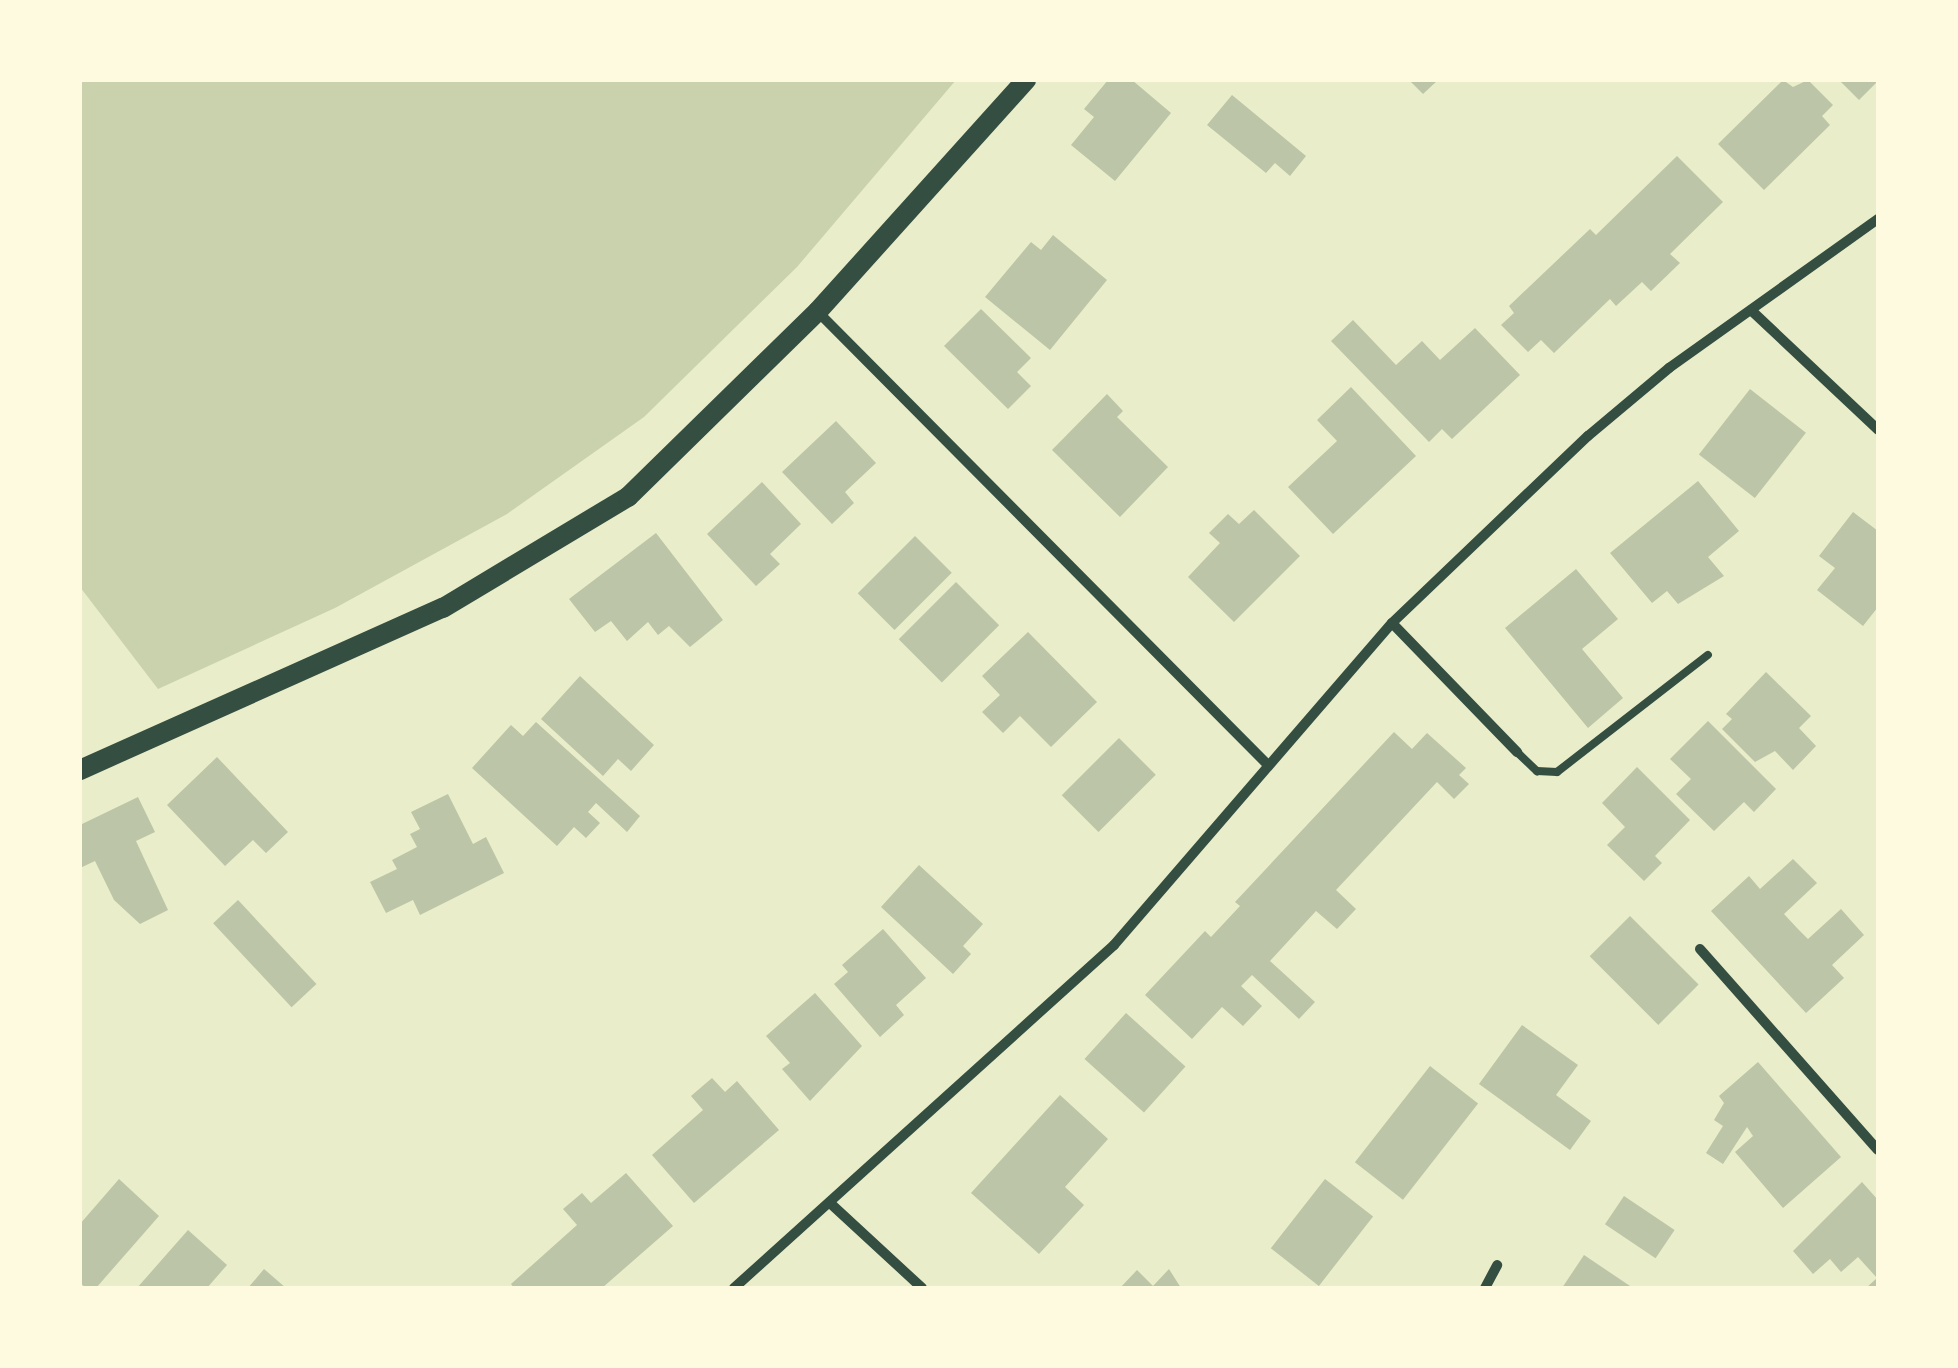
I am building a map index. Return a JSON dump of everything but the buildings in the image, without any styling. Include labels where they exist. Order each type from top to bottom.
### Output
[{"type":"main road","points":[[80,770],[443,608],[542,554],[628,496],[818,311],[1026,80]]},
{"type":"street","points":[[734,1288],[1114,945],[1266,763],[1392,623],[1588,436],[1669,368],[1753,312],[1878,219]]},
{"type":"street","points":[[818,311],[1266,763]]},
{"type":"street","points":[[1753,312],[1878,430]]},
{"type":"street","points":[[1392,623],[1517,752]]},
{"type":"street","points":[[1700,949],[1878,1150]]},
{"type":"street","points":[[830,1203],[922,1288]]},
{"type":"street","points":[[1485,1288],[1498,1265]]},
{"type":"lane","points":[[1517,752],[1538,771],[1557,772],[1708,655]]},
{"type":"green space","points":[[80,80],[956,80],[797,267],[644,417],[507,514],[335,608],[158,689],[80,587]]}]
